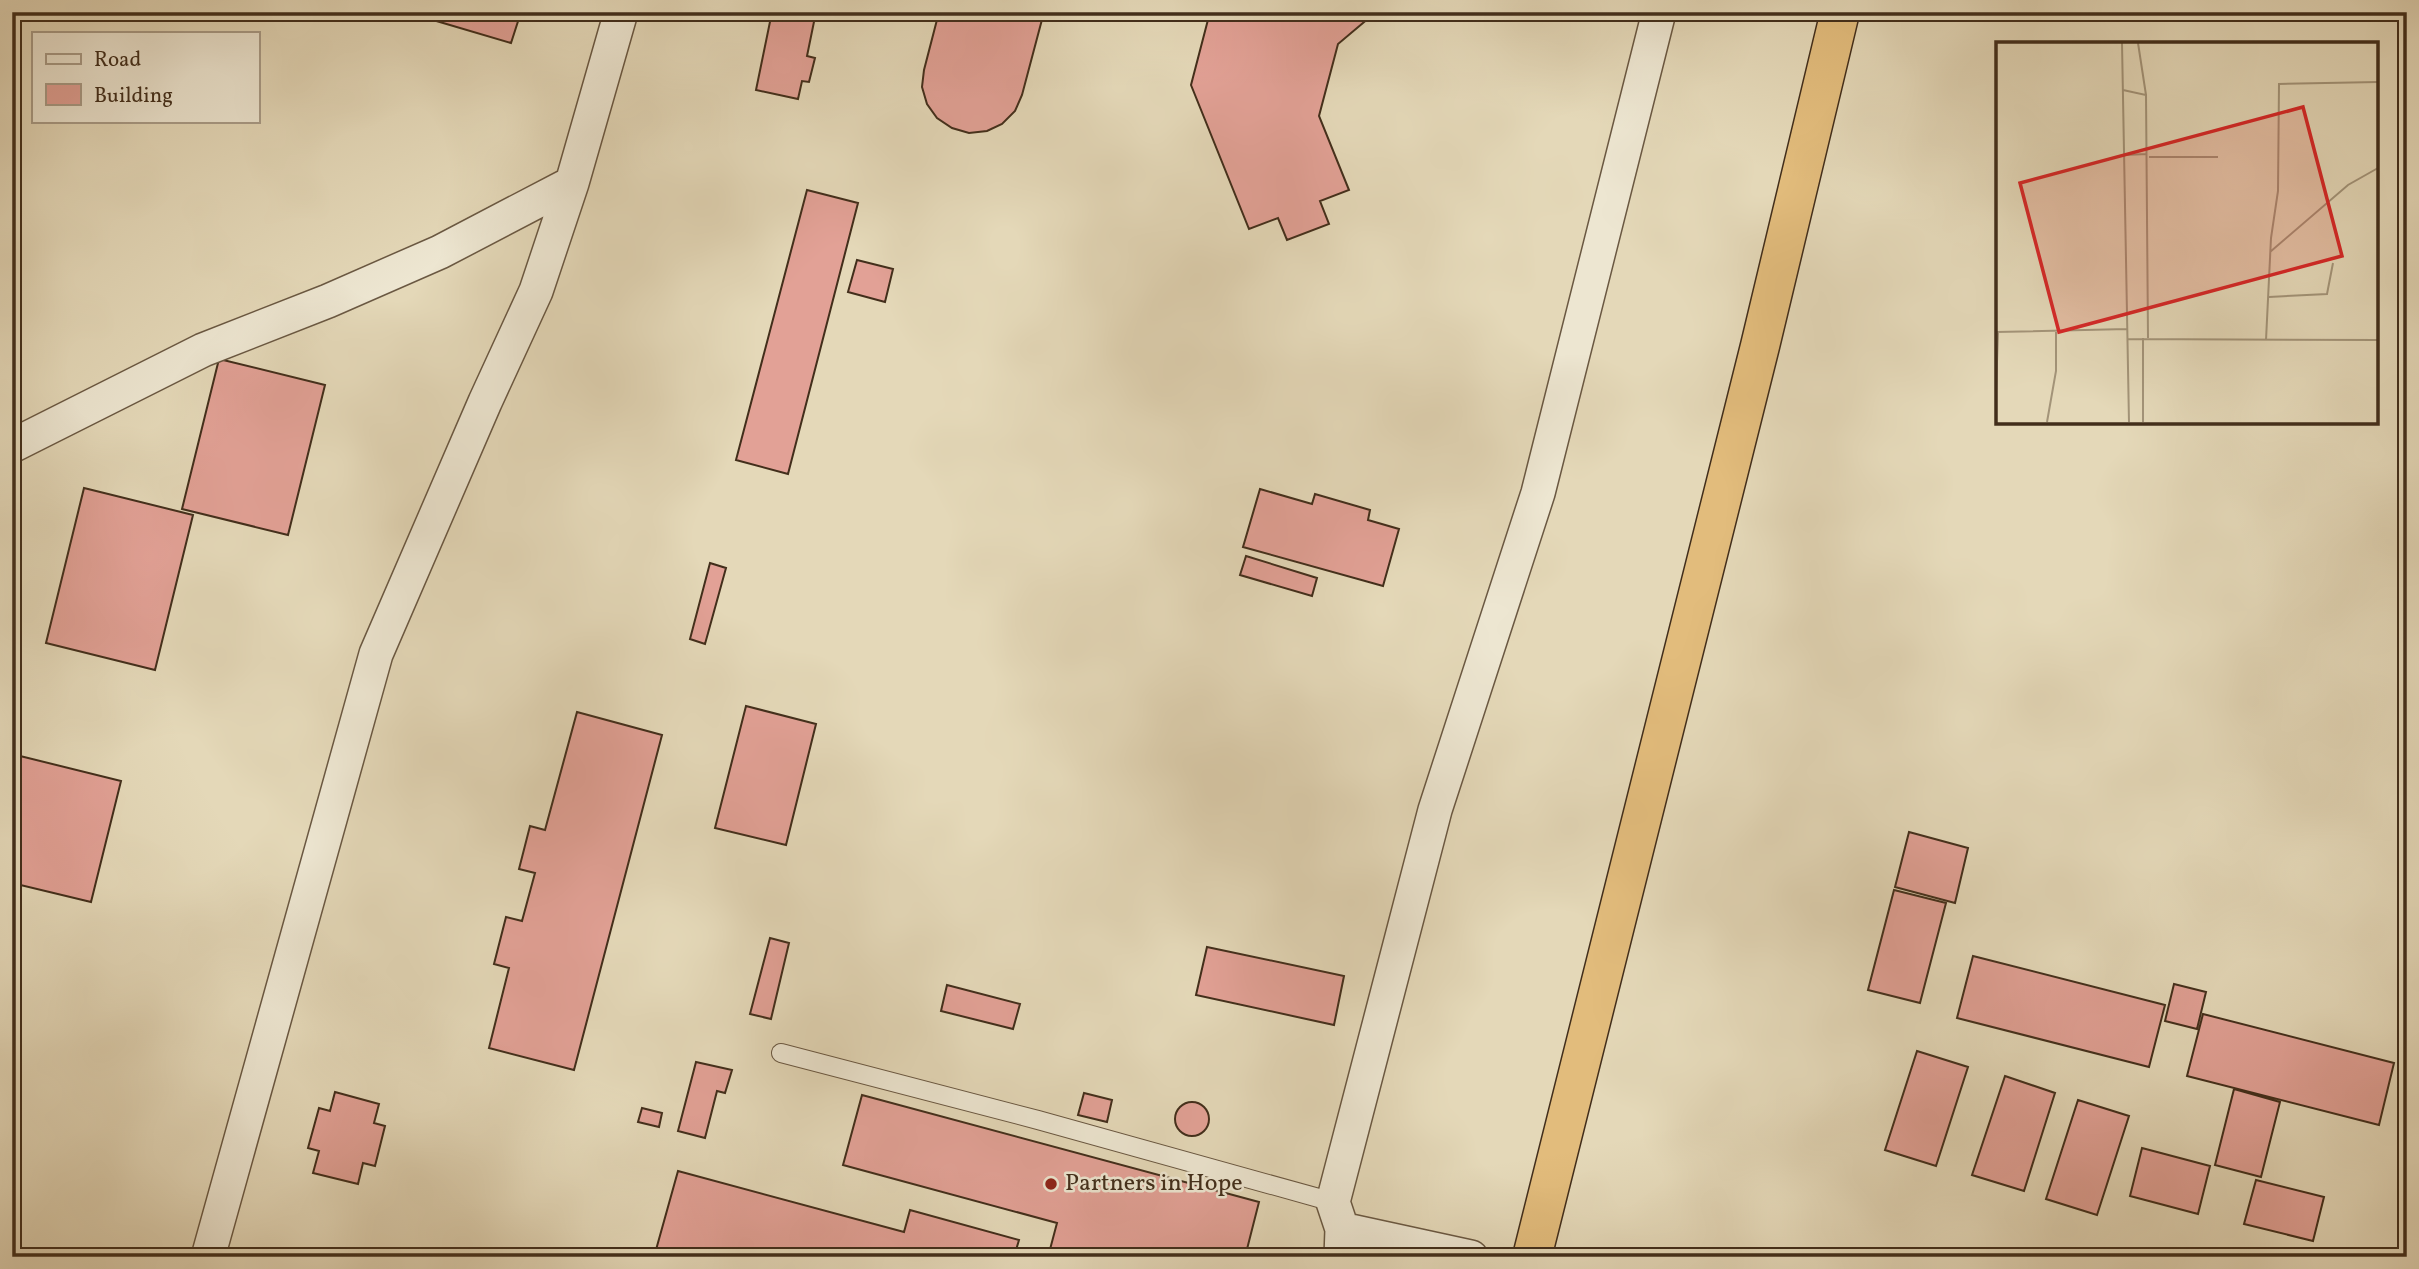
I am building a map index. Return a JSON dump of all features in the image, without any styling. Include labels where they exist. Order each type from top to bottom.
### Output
[{"type":"highway","points":[[1532,1257],[1753,373],[1840,12]]},
{"type":"street","points":[[208,1257],[376,654],[536,291],[572,183],[621,12]]},
{"type":"street","points":[[1471,1257],[1338,1229],[1435,810],[1538,494],[1659,12]]},
{"type":"street","points":[[12,446],[202,350],[328,301],[440,252],[572,183]]},
{"type":"lane","points":[[781,1053],[1038,1120],[1338,1229]]},
{"type":"building","points":[[435,12],[521,12],[511,43],[433,20]]},
{"type":"building","points":[[772,12],[816,12],[807,56],[815,58],[809,82],[802,81],[798,99],[756,90]]},
{"type":"building","points":[[939,12],[1044,12],[1022,95],[1015,111],[1002,124],[987,131],[969,133],[952,128],[937,118],[927,104],[922,87],[924,70]]},
{"type":"building","points":[[1210,12],[1376,12],[1338,44],[1319,116],[1349,190],[1320,201],[1329,224],[1287,240],[1278,218],[1249,229],[1191,85]]},
{"type":"building","points":[[807,190],[858,203],[788,474],[736,460]]},
{"type":"building","points":[[857,260],[893,269],[885,302],[848,292]]},
{"type":"building","points":[[219,359],[325,385],[288,535],[182,509]]},
{"type":"building","points":[[84,488],[193,515],[155,670],[46,643]]},
{"type":"building","points":[[1260,489],[1312,504],[1315,494],[1370,510],[1368,520],[1399,529],[1383,586],[1243,547]]},
{"type":"building","points":[[1246,556],[1317,578],[1312,596],[1240,575]]},
{"type":"building","points":[[710,563],[726,568],[705,644],[690,639]]},
{"type":"building","points":[[746,706],[816,724],[786,845],[715,828]]},
{"type":"building","points":[[577,712],[662,735],[574,1070],[489,1048],[509,968],[494,964],[506,917],[522,921],[535,873],[519,869],[530,826],[545,830]]},
{"type":"building","points":[[12,754],[121,781],[91,902],[12,883]]},
{"type":"building","points":[[1909,832],[1968,848],[1955,903],[1895,887]]},
{"type":"building","points":[[1894,890],[1946,903],[1920,1003],[1868,990]]},
{"type":"building","points":[[770,938],[789,943],[771,1019],[750,1014]]},
{"type":"building","points":[[1207,947],[1344,976],[1334,1025],[1196,995]]},
{"type":"building","points":[[1973,956],[2165,1005],[2149,1067],[1957,1018]]},
{"type":"building","points":[[2174,984],[2206,992],[2197,1029],[2165,1021]]},
{"type":"building","points":[[947,985],[1020,1004],[1013,1029],[941,1011]]},
{"type":"building","points":[[2203,1014],[2394,1063],[2379,1125],[2187,1076]]},
{"type":"building","points":[[1917,1051],[1968,1067],[1936,1166],[1885,1150]]},
{"type":"building","points":[[696,1062],[732,1070],[725,1093],[717,1091],[705,1138],[678,1131]]},
{"type":"building","points":[[2005,1076],[2055,1093],[2024,1191],[1972,1175]]},
{"type":"building","points":[[2234,1089],[2280,1102],[2261,1177],[2215,1165]]},
{"type":"building","points":[[335,1092],[379,1104],[374,1123],[385,1126],[375,1166],[363,1163],[358,1184],[313,1173],[319,1151],[308,1148],[319,1108],[330,1111]]},
{"type":"building","points":[[1084,1093],[1112,1100],[1107,1122],[1078,1115]]},
{"type":"building","name":"Partners in Hope","points":[[862,1095],[1259,1202],[1245,1257],[1048,1257],[1057,1223],[843,1165]]},
{"type":"building","points":[[2078,1100],[2129,1116],[2097,1215],[2046,1199]]},
{"type":"building","points":[[1192,1102],[1204,1107],[1209,1119],[1204,1131],[1192,1136],[1180,1131],[1175,1119],[1180,1107]]},
{"type":"building","points":[[642,1108],[662,1113],[659,1127],[638,1122]]},
{"type":"building","points":[[2142,1148],[2210,1166],[2198,1214],[2130,1196]]},
{"type":"building","name":"Partners in Hope","points":[[678,1171],[904,1232],[910,1210],[1019,1240],[1014,1257],[654,1257]]},
{"type":"building","points":[[2256,1180],[2324,1197],[2313,1241],[2244,1224]]},
{"type":"place","name":"Partners in Hope","points":[[1051,1184]]}]
